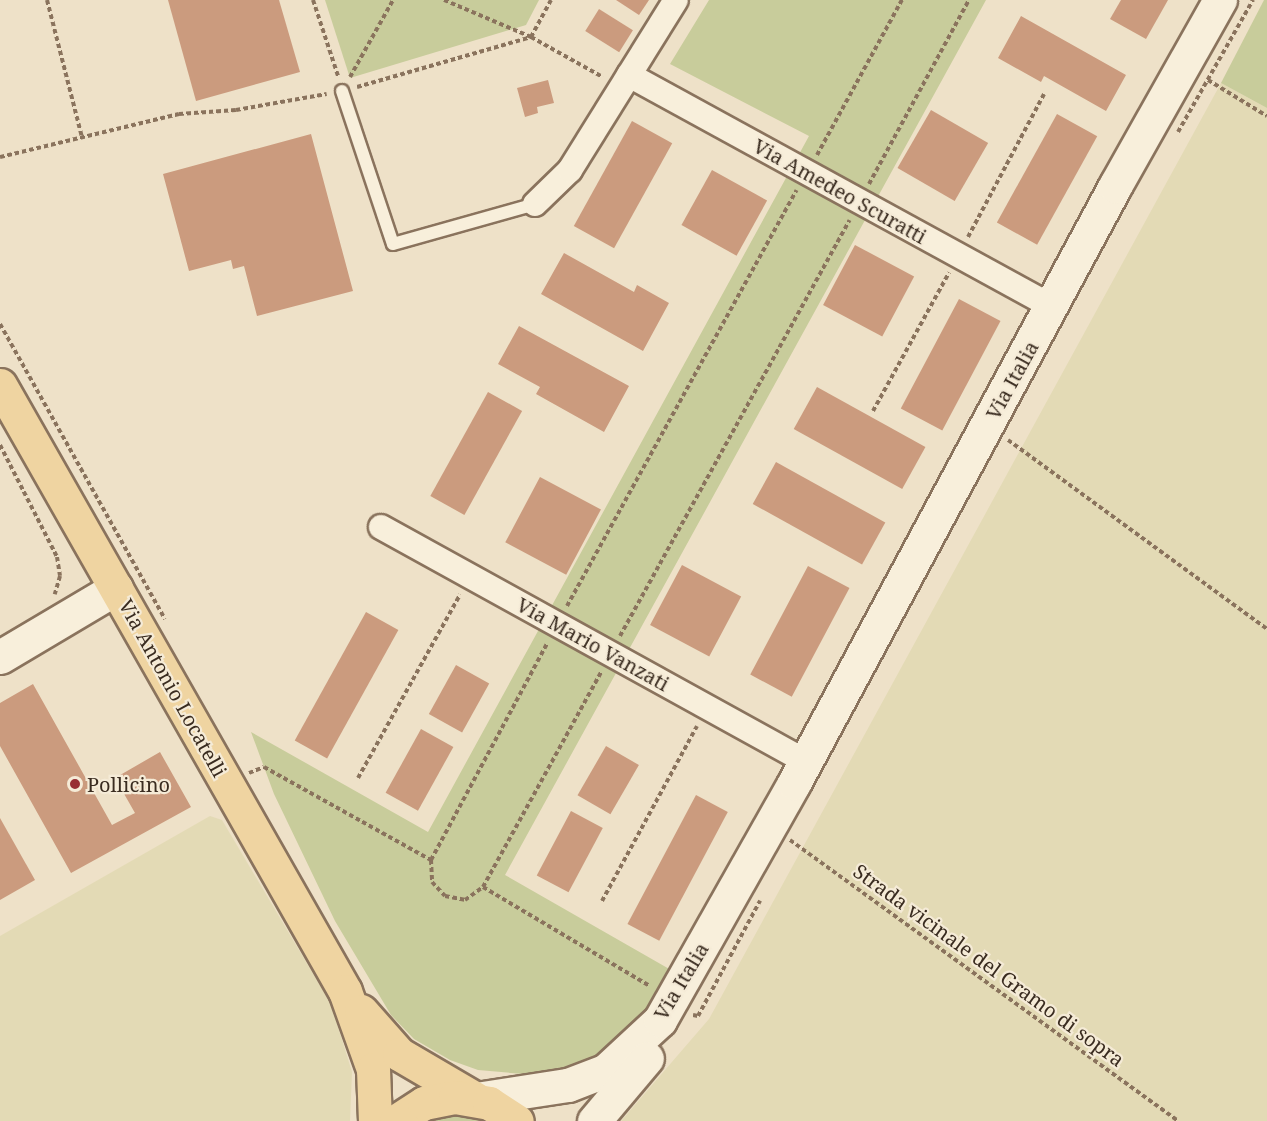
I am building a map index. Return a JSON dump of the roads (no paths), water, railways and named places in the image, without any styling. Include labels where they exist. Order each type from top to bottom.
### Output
[{"type":"main road","name":"Via Antonio Locatelli","points":[[0,385],[345,991],[373,1069],[375,1121]]},
{"type":"main road","name":"Via Antonio Locatelli","points":[[345,991],[399,1054],[476,1099],[499,1108],[517,1121]]},
{"type":"main road","points":[[396,1121],[433,1100],[476,1099]]},
{"type":"street","points":[[535,204],[570,170],[676,0]]},
{"type":"street","name":"Via Italia","points":[[476,1099],[568,1085],[605,1071],[635,1047],[669,1005],[805,761],[1051,306],[1220,0]]},
{"type":"street","name":"Via Italia","points":[[594,1121],[620,1086],[673,1030],[776,846],[855,693],[998,432],[1240,0]]},
{"type":"street","name":"Via Amedeo Scuratti","points":[[626,81],[807,173],[1051,306]]},
{"type":"street","points":[[1025,383],[1029,364],[1051,321],[1051,306],[1063,297],[1088,258],[1105,241]]},
{"type":"street","name":"Via Mario Vanzati","points":[[381,527],[805,761]]},
{"type":"street","points":[[0,657],[116,588]]},
{"type":"street","name":"Via Italia","points":[[776,846],[778,830],[801,786],[805,761],[816,754],[842,708],[855,693]]},
{"type":"lane","points":[[342,91],[393,244],[535,204]]},
{"type":"place","name":"Pollicino","points":[[75,784]]}]
